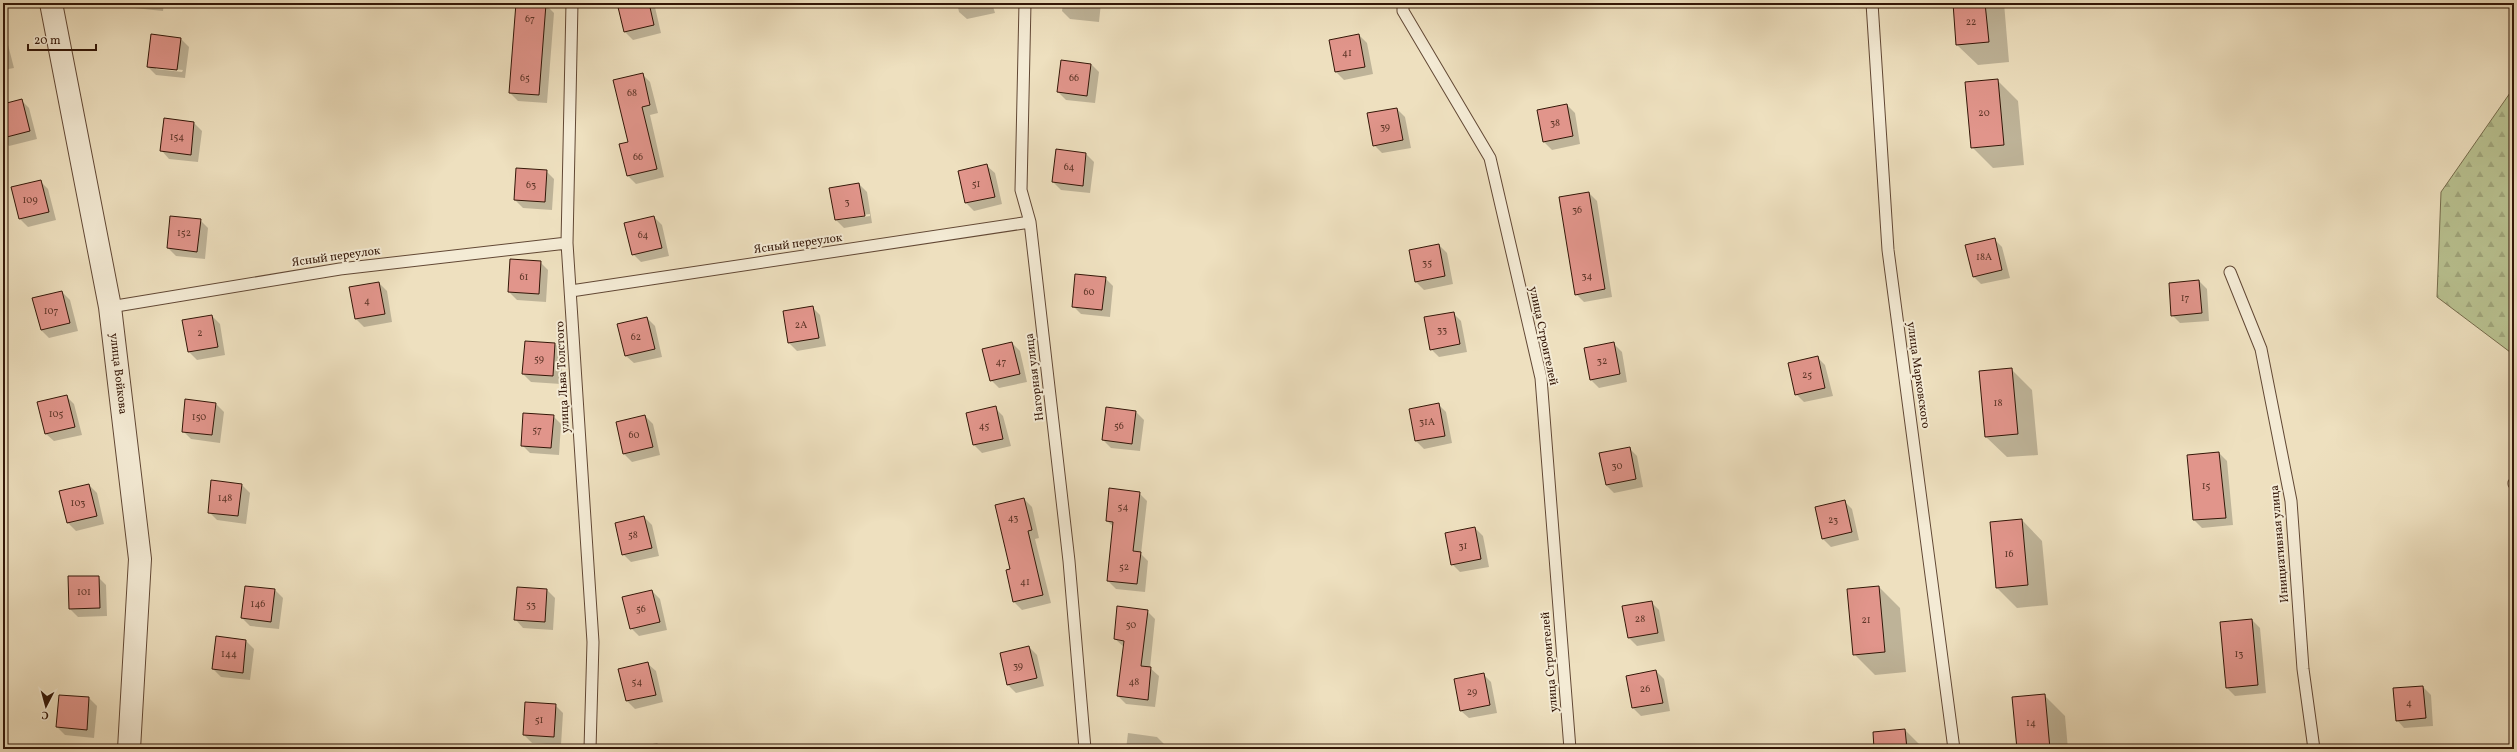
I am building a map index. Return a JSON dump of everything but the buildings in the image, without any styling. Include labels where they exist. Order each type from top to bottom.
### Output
[{"type":"street","name":"улица Войкова","points":[[51,3],[110,307],[140,558],[129,749]]},
{"type":"lane","name":"улица Льва Толстого","points":[[572,3],[567,243],[593,642],[590,749]]},
{"type":"lane","name":"Нагорная улица","points":[[1025,3],[1021,190],[1030,222],[1069,561],[1085,749]]},
{"type":"lane","name":"улица Строителей","points":[[1403,3],[1403,11],[1490,158],[1541,378],[1570,749]]},
{"type":"lane","name":"улица Марковского","points":[[1872,3],[1888,250],[1954,749]]},
{"type":"lane","name":"Ясный переулок","points":[[571,291],[1030,222]]},
{"type":"lane","name":"Ясный переулок","points":[[110,307],[340,269],[567,243]]},
{"type":"lane","name":"Инициативная улица","points":[[2230,272],[2261,349],[2291,501],[2303,669],[2314,749]]},
{"type":"green space","points":[[2514,92],[2514,355],[2437,297],[2441,192],[2510,93]]}]
